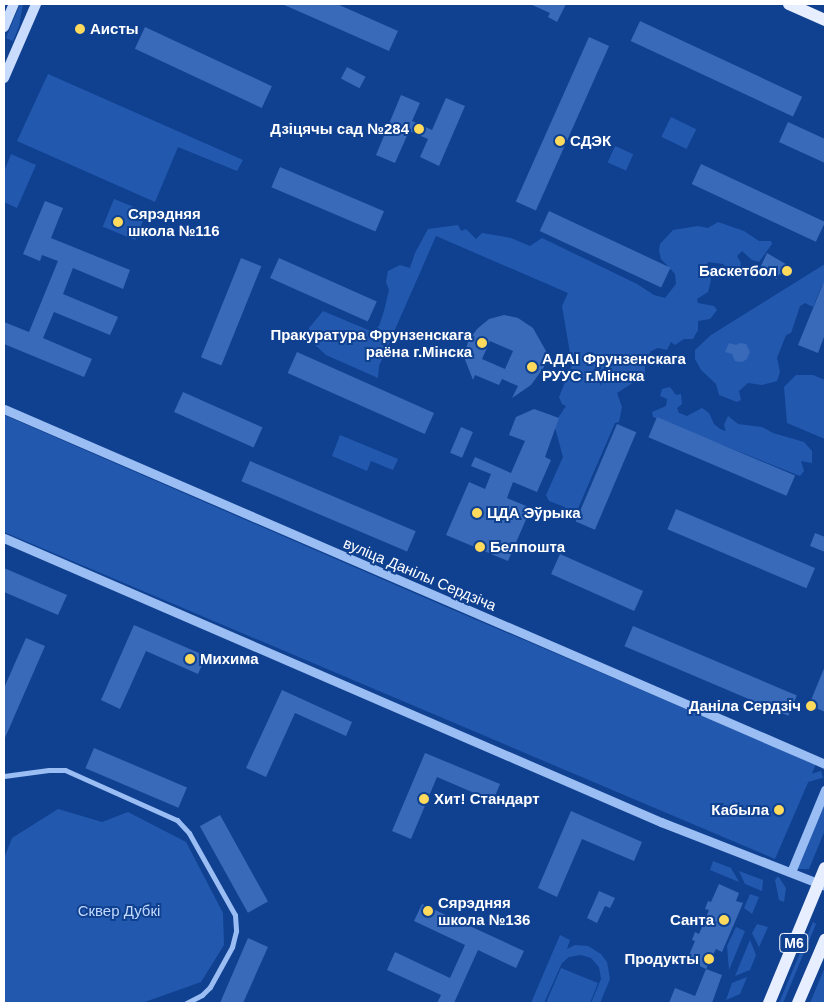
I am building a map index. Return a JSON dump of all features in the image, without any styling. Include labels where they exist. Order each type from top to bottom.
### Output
[{"type":"main road","points":[[4,27],[14,4]]},
{"type":"main road","points":[[4,78],[36,4]]},
{"type":"main road","points":[[789,4],[825,20]]},
{"type":"main road","name":"М6","points":[[769,1003],[822,884],[825,868]]},
{"type":"main road","name":"М6","points":[[798,1003],[825,940]]},
{"type":"street","name":"вуліца Данілы Сердзіча","points":[[4,410],[825,764]]},
{"type":"street","points":[[4,538],[652,818],[822,884]]},
{"type":"street","points":[[4,776],[49,770],[65,770],[177,820],[190,833],[235,915],[236,931],[232,947],[210,987],[202,995],[186,1003]]},
{"type":"street","points":[[791,872],[825,790]]},
{"type":"green space","points":[[20,4],[23,4],[19,26],[13,41],[6,38]]},
{"type":"green space","points":[[48,74],[243,160],[237,171],[178,147],[155,202],[17,141]]},
{"type":"green space","points":[[671,117],[696,129],[687,149],[661,137]]},
{"type":"green space","points":[[615,146],[633,154],[626,171],[608,162]]},
{"type":"green space","points":[[11,154],[36,165],[17,208],[4,202],[4,172]]},
{"type":"green space","points":[[114,199],[146,212],[135,240],[103,227]]},
{"type":"green space","points":[[718,222],[744,231],[759,241],[771,241],[772,244],[759,262],[752,260],[742,251],[737,256],[741,263],[740,269],[735,272],[731,272],[723,264],[708,262],[704,271],[710,275],[711,280],[708,292],[697,299],[698,303],[714,306],[717,310],[710,319],[698,321],[698,330],[693,339],[684,339],[675,345],[671,342],[667,350],[658,348],[651,351],[645,361],[645,375],[617,393],[622,407],[619,422],[615,423],[573,520],[563,516],[565,507],[549,501],[546,495],[563,457],[554,424],[566,406],[562,404],[559,397],[572,365],[562,306],[568,293],[436,236],[379,366],[378,378],[326,355],[311,341],[309,328],[323,311],[373,332],[379,326],[384,311],[389,290],[386,282],[388,271],[400,265],[410,268],[415,253],[428,229],[458,225],[461,231],[466,229],[476,239],[482,233],[511,238],[530,246],[542,238],[637,284],[654,295],[665,298],[676,284],[675,274],[661,259],[660,244],[673,230],[698,226],[708,228]]},
{"type":"green space","points":[[825,264],[825,286],[822,285],[813,307],[805,303],[800,306],[791,333],[786,335],[777,358],[780,372],[777,381],[762,385],[748,383],[739,391],[741,400],[737,402],[719,395],[716,384],[701,370],[695,359],[695,350],[711,335]]},
{"type":"green space","points":[[796,375],[813,375],[825,380],[825,439],[787,423],[784,387]]},
{"type":"green space","points":[[670,387],[676,395],[681,394],[682,404],[677,408],[679,413],[687,416],[702,408],[709,413],[714,424],[726,431],[724,425],[728,416],[738,424],[762,427],[773,433],[804,442],[812,451],[812,463],[801,461],[804,471],[800,476],[653,417],[652,412],[666,406],[667,399],[660,396],[662,389]]},
{"type":"green space","points":[[4,415],[446,607],[816,764],[775,859],[4,532]]},
{"type":"green space","points":[[340,435],[398,459],[393,470],[371,461],[367,471],[332,456]]},
{"type":"green space","points":[[821,771],[823,778],[729,805],[727,798]]},
{"type":"green space","points":[[825,798],[825,830],[809,869],[798,869],[797,864]]},
{"type":"green space","name":"Сквер Дубкі","points":[[58,809],[102,822],[128,812],[186,842],[223,913],[224,945],[201,982],[142,1003],[4,1003],[4,858],[12,838]]},
{"type":"green space","points":[[713,861],[731,868],[739,882],[710,870]]},
{"type":"green space","points":[[739,871],[763,880],[762,891],[745,884]]},
{"type":"green space","points":[[778,876],[786,888],[784,902],[779,900],[775,880]]},
{"type":"green space","points":[[750,894],[759,897],[752,914],[744,908]]},
{"type":"green space","points":[[813,922],[816,924],[783,1003],[779,1003]]},
{"type":"green space","points":[[757,924],[768,927],[759,947],[752,933]]},
{"type":"green space","points":[[736,927],[745,931],[729,970],[727,946]]},
{"type":"green space","points":[[560,935],[570,940],[567,949],[575,945],[588,946],[601,954],[607,962],[610,979],[600,1003],[591,1003],[601,979],[599,967],[591,958],[581,955],[569,957],[562,963],[544,1003],[531,1003]]},
{"type":"green space","points":[[750,940],[756,955],[750,970],[735,976]]},
{"type":"green space","points":[[825,967],[824,1003],[810,1003]]},
{"type":"green space","points":[[561,968],[598,983],[590,1003],[546,1003]]},
{"type":"green space","points":[[747,977],[740,994],[726,1000],[732,983]]},
{"type":"building","points":[[282,4],[337,4],[398,31],[389,51]]},
{"type":"building","points":[[530,4],[566,4],[557,22],[548,17],[550,13]]},
{"type":"building","points":[[640,21],[802,97],[793,117],[631,41]]},
{"type":"building","points":[[145,27],[272,86],[262,108],[135,49]]},
{"type":"building","points":[[589,37],[609,46],[536,210],[516,201]]},
{"type":"building","points":[[347,67],[366,77],[359,88],[341,78]]},
{"type":"building","points":[[401,95],[420,103],[412,121],[432,130],[446,98],[465,106],[439,166],[420,157],[428,139],[409,131],[395,163],[376,155]]},
{"type":"building","points":[[788,122],[825,139],[825,163],[779,142]]},
{"type":"building","points":[[701,164],[825,222],[816,242],[692,184]]},
{"type":"building","points":[[280,167],[384,211],[375,231],[271,187]]},
{"type":"building","points":[[45,201],[63,208],[51,238],[130,270],[123,289],[73,268],[63,294],[118,317],[110,335],[54,312],[43,338],[92,359],[84,377],[4,344],[4,322],[29,332],[58,261],[42,255],[40,261],[23,254]]},
{"type":"building","points":[[549,211],[670,268],[661,288],[540,231]]},
{"type":"building","points":[[767,253],[789,266],[784,276],[779,274],[777,279],[768,275],[770,270],[761,266]]},
{"type":"building","points":[[241,258],[261,266],[221,365],[201,357]]},
{"type":"building","points":[[279,258],[377,302],[368,322],[270,278]]},
{"type":"building","points":[[825,279],[825,334],[818,353],[798,345]]},
{"type":"building","points":[[504,315],[518,318],[533,328],[546,351],[544,367],[531,385],[512,398],[518,386],[502,379],[499,385],[475,375],[473,380],[464,357],[468,342],[477,329],[489,319]],"holes":[[[490,341],[513,351],[505,369],[482,359]]]},
{"type":"building","points":[[729,343],[736,345],[740,343],[746,344],[750,352],[747,359],[742,362],[735,361],[732,354],[725,352]]},
{"type":"building","points":[[297,352],[434,413],[425,434],[288,373]]},
{"type":"building","points":[[183,392],[262,427],[254,447],[174,412]]},
{"type":"building","points":[[534,409],[559,418],[545,457],[551,460],[537,492],[513,482],[507,498],[531,508],[508,561],[446,535],[469,482],[485,489],[491,474],[471,466],[475,457],[511,473],[525,441],[509,435],[516,417]]},
{"type":"building","points":[[657,417],[795,476],[786,496],[648,437]]},
{"type":"building","points":[[617,424],[636,432],[595,530],[576,522]]},
{"type":"building","points":[[461,427],[473,432],[462,458],[450,453]]},
{"type":"building","points":[[250,461],[416,531],[407,552],[241,481]]},
{"type":"building","points":[[676,509],[815,568],[806,588],[667,529]]},
{"type":"building","points":[[815,533],[825,537],[825,552],[810,546]]},
{"type":"building","points":[[560,554],[643,591],[634,611],[551,574]]},
{"type":"building","points":[[4,568],[67,595],[58,615],[4,592]]},
{"type":"building","points":[[134,625],[206,656],[198,674],[146,651],[120,709],[101,700]]},
{"type":"building","points":[[633,626],[797,696],[788,716],[624,646]]},
{"type":"building","points":[[26,638],[45,646],[4,740],[4,688]]},
{"type":"building","points":[[825,666],[825,712],[809,705]]},
{"type":"building","points":[[282,690],[352,722],[346,736],[295,713],[266,777],[246,768]]},
{"type":"building","points":[[94,748],[187,787],[178,808],[85,768]]},
{"type":"building","points":[[425,753],[500,784],[493,801],[437,777],[411,839],[392,831]]},
{"type":"building","points":[[571,811],[642,842],[634,861],[582,839],[557,897],[538,888]]},
{"type":"building","points":[[220,815],[268,902],[248,913],[200,826]]},
{"type":"building","points":[[719,884],[739,893],[736,901],[743,903],[722,952],[716,949],[706,969],[687,960],[695,941],[692,940],[695,932],[699,934],[709,910],[705,909],[708,901],[711,902]]},
{"type":"building","points":[[599,891],[615,898],[610,908],[605,906],[597,923],[587,918]]},
{"type":"building","points":[[422,904],[524,951],[516,968],[478,950],[454,1003],[437,1003],[441,995],[387,970],[395,952],[450,978],[465,945],[414,921]]},
{"type":"building","points":[[248,938],[268,947],[243,1003],[220,1003]]},
{"type":"building","points":[[706,969],[722,975],[712,1003],[669,1003],[675,988],[695,996]]},
{"type":"place","name":"Аисты","points":[[80,29]]},
{"type":"place","name":"Дзіцячы сад №284","points":[[419,129]]},
{"type":"place","name":"СДЭК","points":[[560,141]]},
{"type":"place","name":"Сярэдняя школа №116","points":[[118,222]]},
{"type":"place","name":"Баскетбол","points":[[787,271]]},
{"type":"place","name":"Пракуратура Фрунзенскага раёна г.Мінска","points":[[482,343]]},
{"type":"place","name":"АДАІ Фрунзенскага РУУС г.Мінска","points":[[532,367]]},
{"type":"place","name":"ЦДА Эўрыка","points":[[477,513]]},
{"type":"place","name":"Белпошта","points":[[480,547]]},
{"type":"place","name":"Михима","points":[[190,659]]},
{"type":"place","name":"Даніла Сердзіч","points":[[811,706]]},
{"type":"place","name":"Хит! Стандарт","points":[[424,799]]},
{"type":"place","name":"Кабыла","points":[[779,810]]},
{"type":"place","name":"Сярэдняя школа №136","points":[[428,911]]},
{"type":"place","name":"Санта","points":[[724,920]]},
{"type":"place","name":"Продукты","points":[[709,959]]}]
